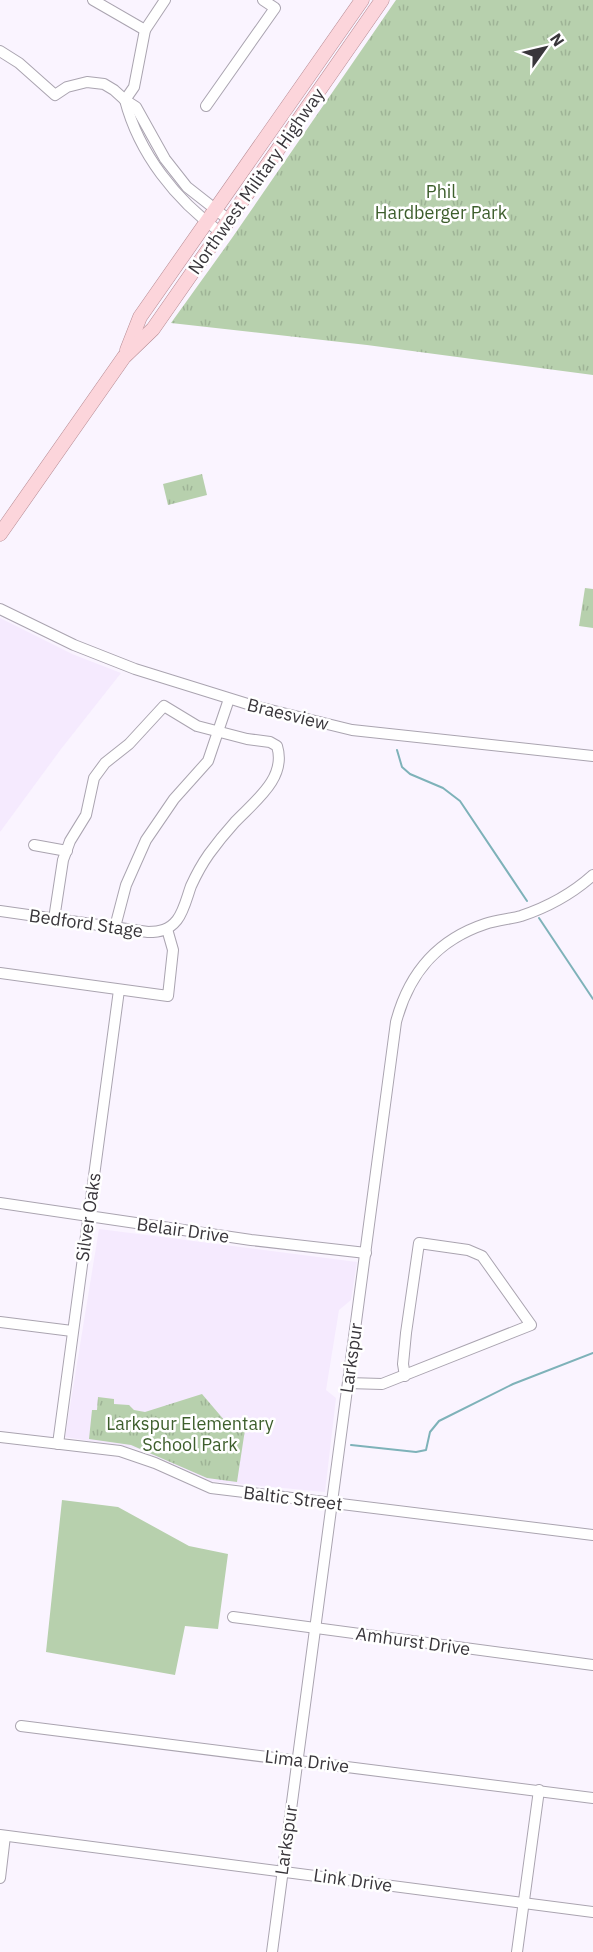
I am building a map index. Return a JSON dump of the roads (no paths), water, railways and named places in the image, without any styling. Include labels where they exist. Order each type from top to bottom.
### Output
[{"type":"main road","name":"Northwest Military Highway","points":[[124,357],[140,317],[362,0]]},
{"type":"main road","name":"Northwest Military Highway","points":[[0,534],[124,357],[153,329],[382,0]]},
{"type":"street","points":[[93,0],[145,30]]},
{"type":"street","points":[[165,0],[145,30],[134,87],[125,100],[128,111],[155,166],[176,194],[220,232]]},
{"type":"street","points":[[206,106],[275,8],[263,0]]},
{"type":"street","points":[[0,51],[18,63],[55,95],[75,84],[96,82],[114,90],[136,107],[165,159],[187,187],[229,220]]},
{"type":"street","points":[[155,166],[165,159]]},
{"type":"street","name":"Braesview","points":[[0,609],[74,645],[135,669],[229,699],[352,730],[593,756]]},
{"type":"street","points":[[115,927],[126,885],[146,840],[174,799],[206,765],[229,699]]},
{"type":"street","points":[[54,919],[60,873],[67,851],[86,814],[91,788],[108,760],[129,744],[164,706],[189,722],[217,731]]},
{"type":"street","name":"Bedford Stage","points":[[0,911],[148,932],[166,929],[174,923],[182,912],[191,886],[209,854],[236,821],[261,797],[270,784],[280,756],[277,746],[270,742],[217,731]]},
{"type":"street","points":[[34,845],[67,851]]},
{"type":"street","name":"Larkspur","points":[[272,1952],[396,1022],[410,984],[435,952],[458,937],[487,924],[537,910],[572,891],[593,874]]},
{"type":"street","points":[[0,973],[168,996],[173,950],[166,929]]},
{"type":"street","name":"Silver Oaks","points":[[58,1444],[119,990]]},
{"type":"street","name":"Belair Drive","points":[[0,1203],[251,1240],[366,1253]]},
{"type":"street","points":[[348,1383],[382,1384],[405,1376],[531,1325],[482,1256],[468,1250],[419,1243],[406,1333],[403,1364],[405,1376]]},
{"type":"street","points":[[0,1322],[72,1331]]},
{"type":"street","name":"Baltic Street","points":[[0,1437],[120,1451],[155,1463],[211,1488],[593,1535]]},
{"type":"street","name":"Amhurst Drive","points":[[233,1617],[593,1665]]},
{"type":"street","name":"Lima Drive","points":[[21,1726],[593,1798]]},
{"type":"street","points":[[517,1952],[539,1790]]},
{"type":"street","points":[[0,1878],[3,1836]]},
{"type":"street","name":"Link Drive","points":[[3,1836],[282,1870],[593,1912]]},
{"type":"waterway","points":[[397,750],[402,767],[410,774],[443,788],[460,801],[527,901]]},
{"type":"waterway","points":[[539,918],[593,999]]},
{"type":"waterway","points":[[351,1445],[416,1452],[426,1450],[430,1432],[439,1421],[513,1384],[593,1353]]},
{"type":"park label","name":"Phil Hardberger Park","points":[[441,201]]},
{"type":"park label","name":"Larkspur Elementary School Park","points":[[190,1433]]}]
